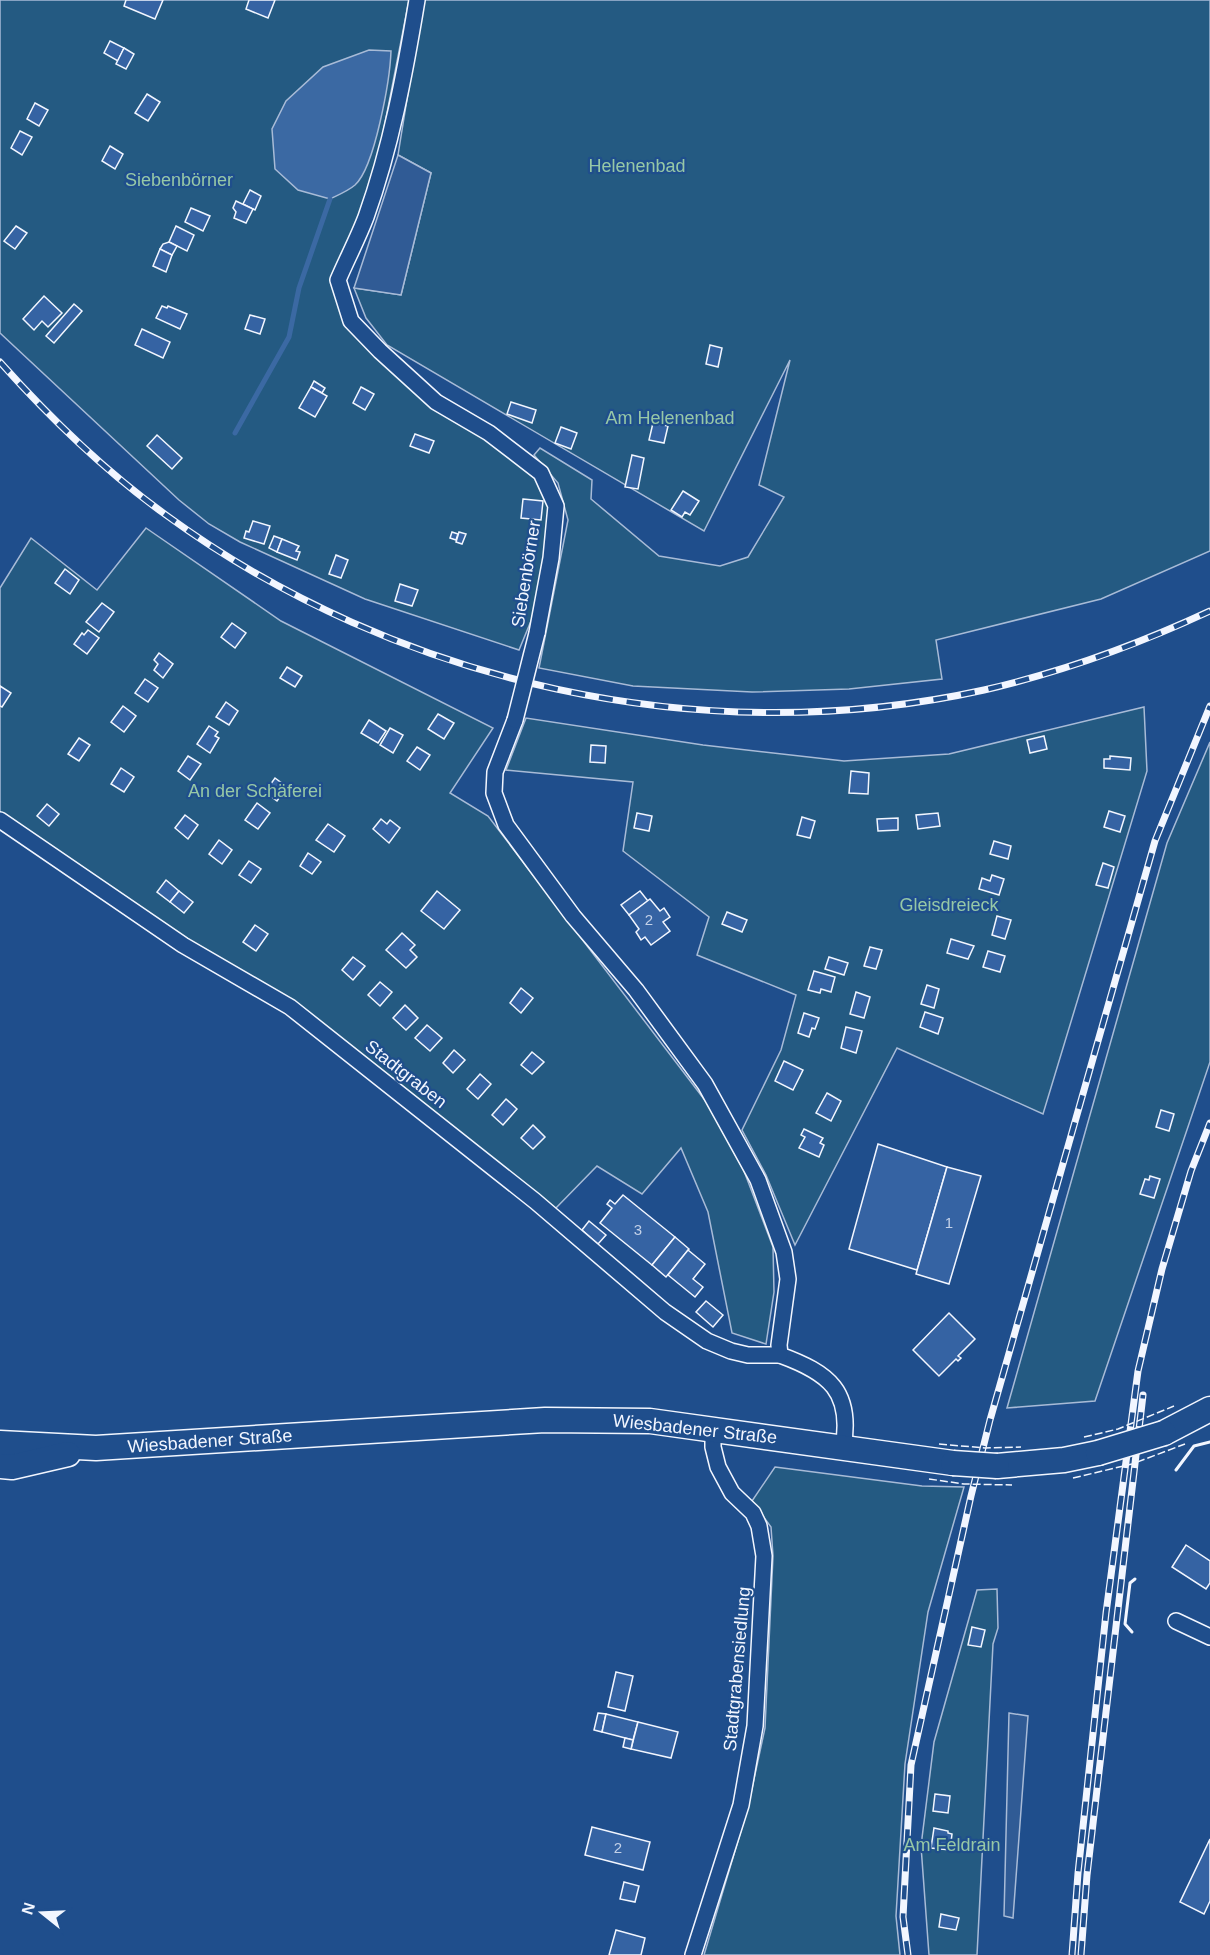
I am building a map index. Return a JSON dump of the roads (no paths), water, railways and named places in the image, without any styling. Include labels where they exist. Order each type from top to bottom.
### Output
[{"type":"main road","name":"Wiesbadener Straße","points":[[0,1443],[96,1448],[545,1420],[640,1420],[953,1463],[998,1466],[1064,1460],[1098,1453],[1164,1433],[1210,1409]]},
{"type":"main road","name":"Wiesbadener Straße","points":[[4,1471],[96,1448]]},
{"type":"street","name":"Siebenbörner","points":[[417,0],[402,85],[387,148],[366,217],[338,280],[351,321],[436,402],[489,433],[541,474],[556,506],[551,558],[537,633],[515,720],[495,772],[494,793],[507,825],[573,916],[636,990],[705,1084],[758,1180],[784,1252],[788,1278],[779,1345],[780,1355]]},
{"type":"street","name":"Stadtgraben","points":[[0,820],[183,945],[290,1007],[535,1201],[665,1312],[707,1341],[748,1355],[780,1355],[807,1365],[821,1374],[834,1386],[844,1416],[846,1433],[843,1448]]},
{"type":"street","name":"Stadtgrabensiedlung","points":[[693,1955],[741,1805],[755,1726],[764,1556],[763,1539],[753,1513],[732,1493],[717,1467],[712,1447],[713,1429]]},
{"type":"street","points":[[1176,1622],[1210,1637]]},
{"type":"waterway","name":"Siebenbörner","points":[[235,433],[289,337],[299,288],[330,199]]},
{"type":"railway","points":[[0,362],[58,423],[121,480],[166,515],[256,574],[352,622],[453,661],[557,689],[663,706],[770,713],[878,707],[984,690],[1042,675],[1127,646],[1210,611]]},
{"type":"railway","points":[[908,1955],[903,1917],[911,1765],[971,1496],[990,1420],[1155,841],[1210,706]]},
{"type":"railway","points":[[1072,1955],[1078,1873],[1106,1613],[1138,1371],[1162,1269],[1191,1171],[1210,1123]]},
{"type":"railway","points":[[1081,1955],[1087,1875],[1143,1395]]},
{"type":"park label","name":"Helenenbad","points":[[637,166]]},
{"type":"park label","name":"Am Helenenbad","points":[[670,418]]},
{"type":"park label","name":"An der Schäferei","points":[[255,791]]},
{"type":"park label","name":"Gleisdreieck","points":[[949,905]]},
{"type":"park label","name":"Am Feldrain","points":[[952,1845]]}]
